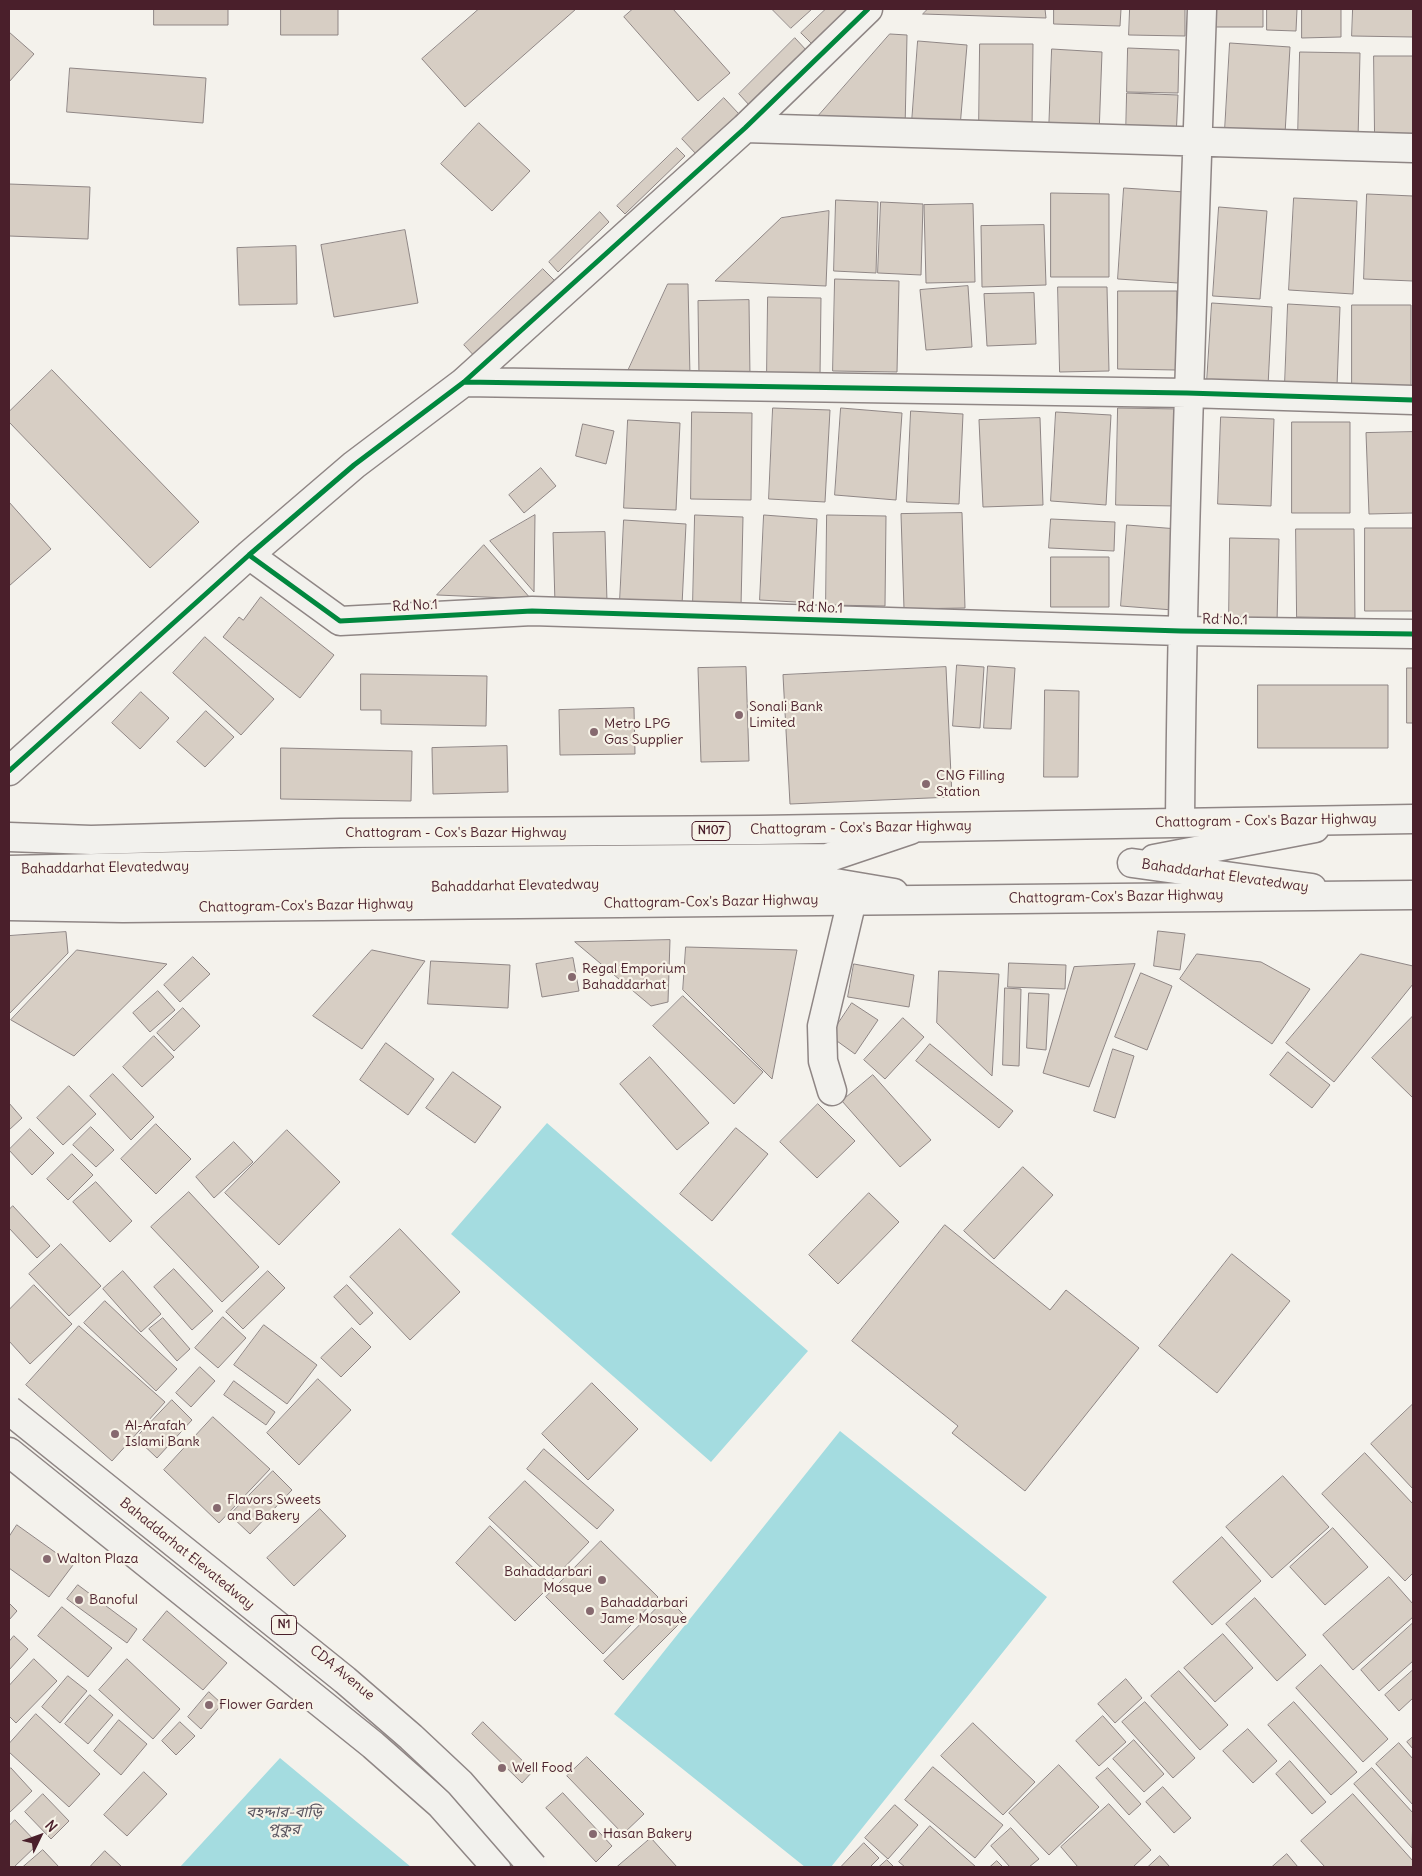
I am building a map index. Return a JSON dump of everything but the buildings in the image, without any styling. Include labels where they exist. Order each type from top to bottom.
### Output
[{"type":"main road","points":[[9,771],[249,554],[354,465],[464,382],[745,128],[868,9]]},
{"type":"main road","points":[[1180,822],[1181,631],[1187,393],[1202,9]]},
{"type":"main road","points":[[745,128],[1413,148]]},
{"type":"main road","points":[[464,382],[1187,393],[1413,400]]},
{"type":"main road","name":"Rd No.1","points":[[249,554],[340,621],[532,610],[1181,631],[1413,634]]},
{"type":"main road","name":"Chattogram - Cox's Bazar Highway","points":[[9,837],[91,840],[340,833],[917,827],[1352,821],[1373,818],[1413,819]]},
{"type":"main road","name":"Bahaddarhat Elevatedway","points":[[1352,821],[1132,863],[1361,895]]},
{"type":"main road","name":"Bahaddarhat Elevatedway","points":[[9,870],[363,862],[827,858],[917,827]]},
{"type":"main road","name":"Bahaddarhat Elevatedway","points":[[9,894],[829,882],[930,899]]},
{"type":"main road","name":"Chattogram-Cox's Bazar Highway","points":[[9,906],[143,908],[1413,895]]},
{"type":"main road","points":[[832,1091],[823,1061],[822,1026],[852,900]]},
{"type":"main road","name":"CDA Avenue","points":[[9,1402],[391,1713],[542,1867]]},
{"type":"main road","name":"Bahaddarhat Elevatedway","points":[[9,1410],[345,1680],[411,1737],[460,1783],[534,1867]]},
{"type":"main road","points":[[9,1452],[380,1751],[440,1804],[496,1867]]},
{"type":"main road","points":[[9,1456],[236,1642],[403,1790],[482,1867]]},
{"type":"water","points":[[547,1123],[808,1351],[711,1462],[451,1234]]},
{"type":"water","points":[[840,1431],[1047,1597],[831,1867],[805,1867],[614,1714]]},
{"type":"water","name":"বহদ্দার-বাড়ি পুকুর","points":[[280,1758],[411,1867],[180,1867]]},
{"type":"cycle path","points":[[9,771],[249,555],[354,465],[464,382],[745,128],[868,9]]},
{"type":"cycle path","points":[[464,382],[1187,393],[1413,400]]},
{"type":"cycle path","points":[[249,555],[340,621],[532,611],[1181,631],[1413,634]]},
{"type":"place","name":"Sonali Bank Limited","points":[[739,715]]},
{"type":"place","name":"Metro LPG Gas Supplier","points":[[594,732]]},
{"type":"place","name":"CNG Filling Station","points":[[926,784]]},
{"type":"place","name":"Regal Emporium Bahaddarhat","points":[[572,977]]},
{"type":"place","name":"Al-Arafah Islami Bank","points":[[115,1434]]},
{"type":"place","name":"Flavors Sweets and Bakery","points":[[217,1508]]},
{"type":"place","name":"Walton Plaza","points":[[47,1559]]},
{"type":"place","name":"Bahaddarbari Mosque","points":[[602,1580]]},
{"type":"place","name":"Banoful","points":[[79,1600]]},
{"type":"place","name":"Bahaddarbari Jame Mosque","points":[[590,1611]]},
{"type":"place","name":"Flower Garden","points":[[209,1705]]},
{"type":"place","name":"Well Food","points":[[502,1768]]},
{"type":"place","name":"Hasan Bakery","points":[[593,1834]]}]
